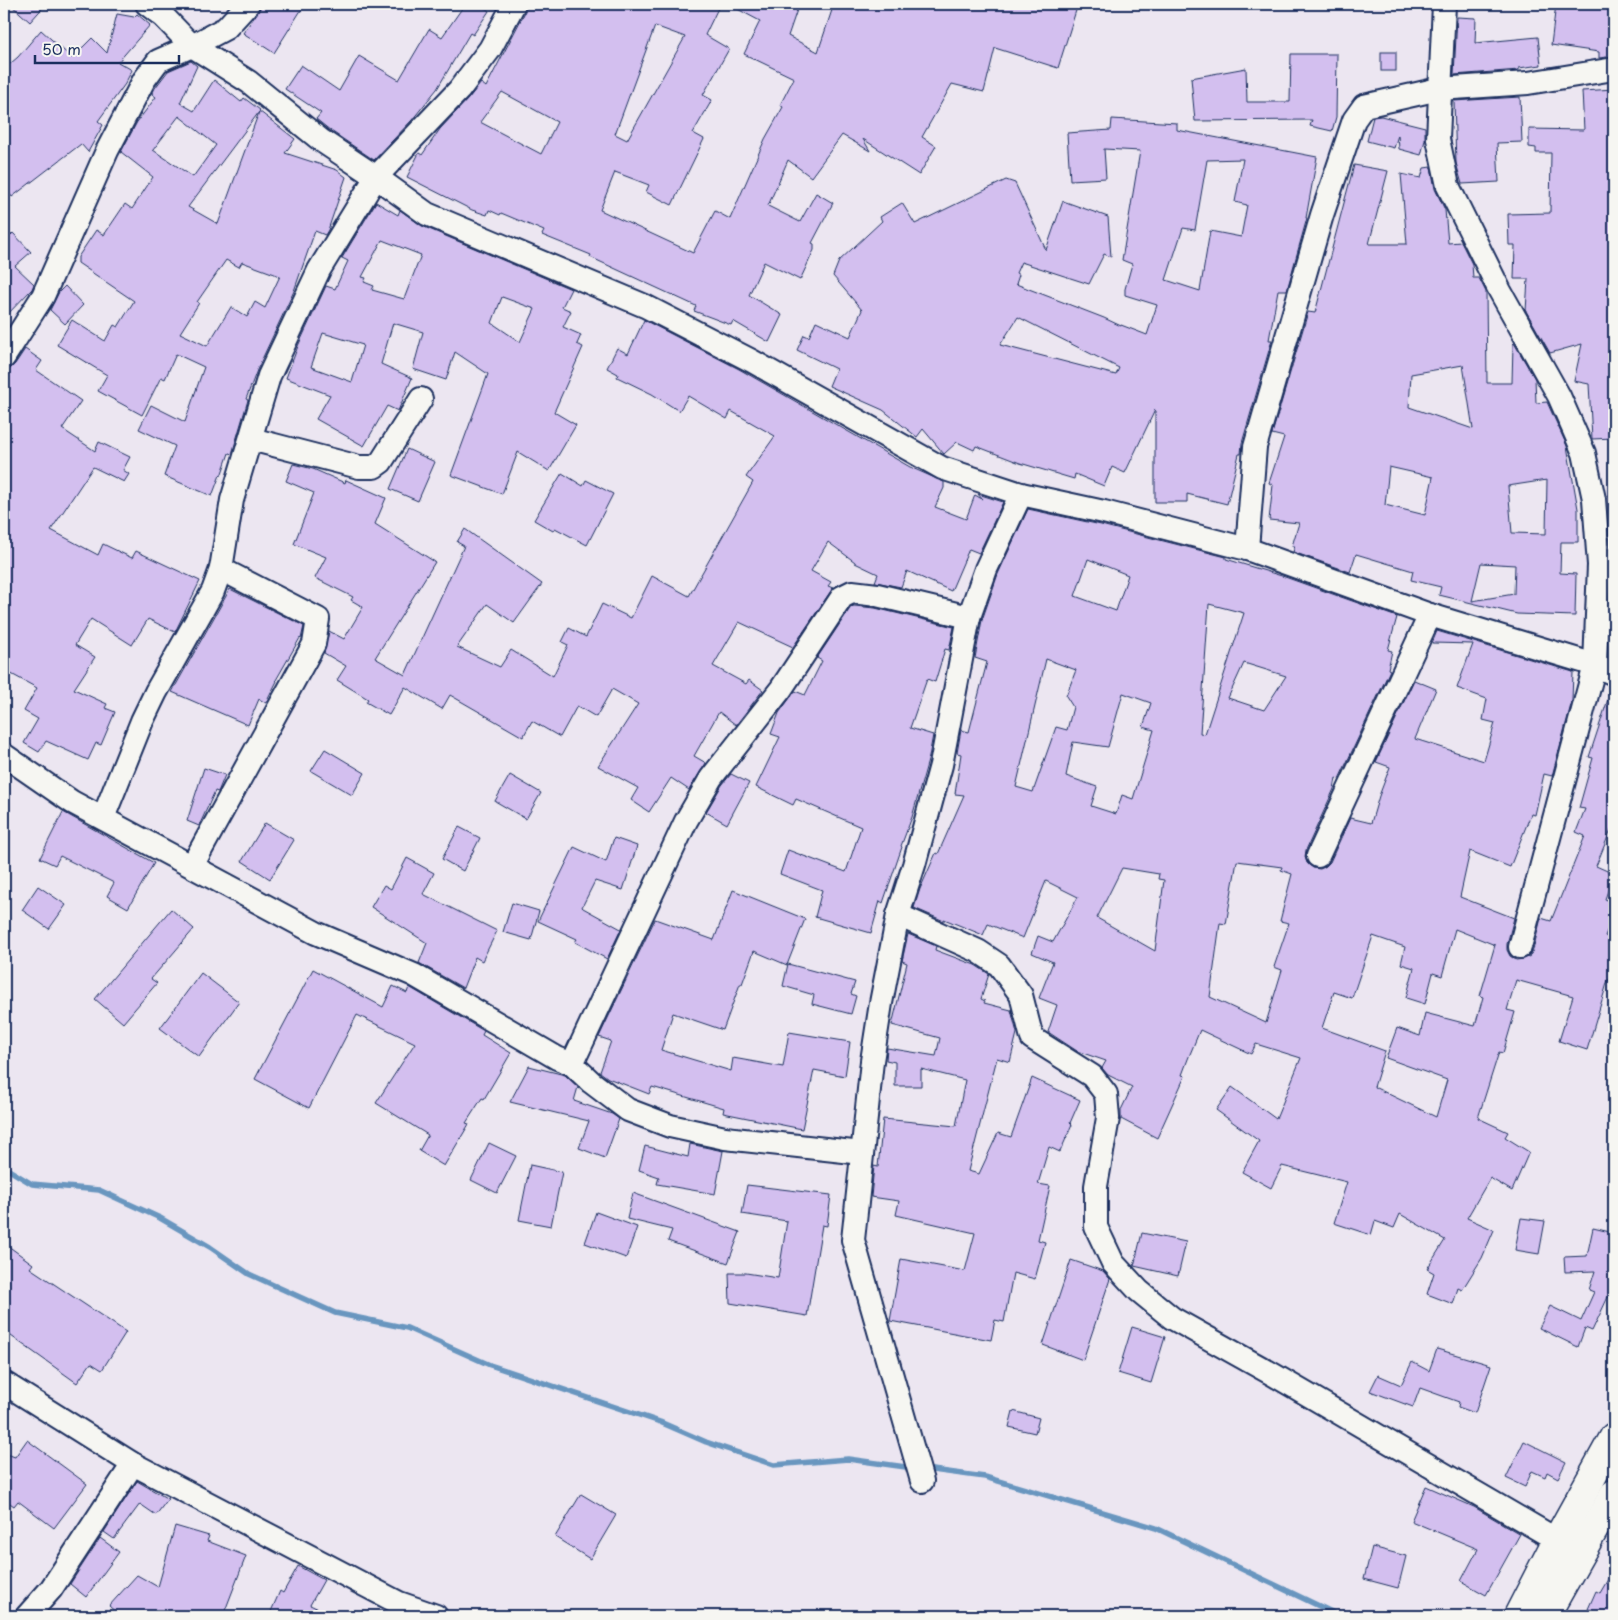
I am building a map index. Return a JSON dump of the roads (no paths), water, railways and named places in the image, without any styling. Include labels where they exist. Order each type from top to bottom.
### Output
[{"type":"main road","points":[[1518,1616],[1557,1540],[1614,1437]]},
{"type":"main road","points":[[1545,1616],[1614,1494]]},
{"type":"street","points":[[147,4],[164,17],[192,46],[249,82],[322,141],[427,214],[645,306],[752,361],[942,468],[1021,494],[1104,512],[1247,549],[1430,615],[1605,669]]},
{"type":"street","points":[[4,358],[43,296],[108,151],[144,80],[158,61],[226,28],[248,4]]},
{"type":"street","points":[[103,818],[145,714],[213,591],[222,569],[232,500],[269,376],[319,270],[376,177],[459,90],[490,49],[514,4]]},
{"type":"street","points":[[1444,4],[1438,140],[1448,186],[1500,291],[1559,396],[1584,453],[1594,499],[1605,669],[1520,947]]},
{"type":"street","points":[[1247,549],[1255,447],[1322,215],[1354,120],[1364,106],[1439,89],[1528,83],[1614,69]]},
{"type":"street","points":[[250,439],[359,467],[374,467],[381,462],[421,399]]},
{"type":"street","points":[[922,1481],[853,1240],[877,1032],[898,915],[914,865],[941,765],[969,617],[986,569],[1021,494]]},
{"type":"street","points":[[192,866],[314,644],[318,618],[222,569]]},
{"type":"street","points":[[572,1064],[686,821],[711,778],[781,689],[842,597],[852,592],[877,595],[969,617]]},
{"type":"street","points":[[1318,856],[1430,615]]},
{"type":"street","points":[[4,755],[72,802],[316,933],[414,975],[557,1058],[572,1064],[591,1082],[628,1110],[670,1126],[725,1138],[862,1153]]},
{"type":"street","points":[[898,915],[978,951],[999,965],[1021,995],[1032,1038],[1092,1076],[1106,1094],[1108,1118],[1096,1186],[1096,1228],[1113,1263],[1139,1291],[1172,1318],[1266,1370],[1557,1540]]},
{"type":"street","points":[[4,1383],[133,1464],[399,1603],[436,1616]]},
{"type":"street","points":[[27,1616],[50,1589],[133,1464]]},
{"type":"street","points":[[49,1616],[50,1589]]},
{"type":"waterway","points":[[4,1167],[32,1184],[99,1190],[160,1218],[210,1247],[249,1274],[335,1313],[407,1328],[490,1365],[660,1422],[706,1442],[774,1465],[848,1459],[913,1468]]},
{"type":"waterway","points":[[925,1469],[985,1477],[1156,1528],[1340,1616]]}]
